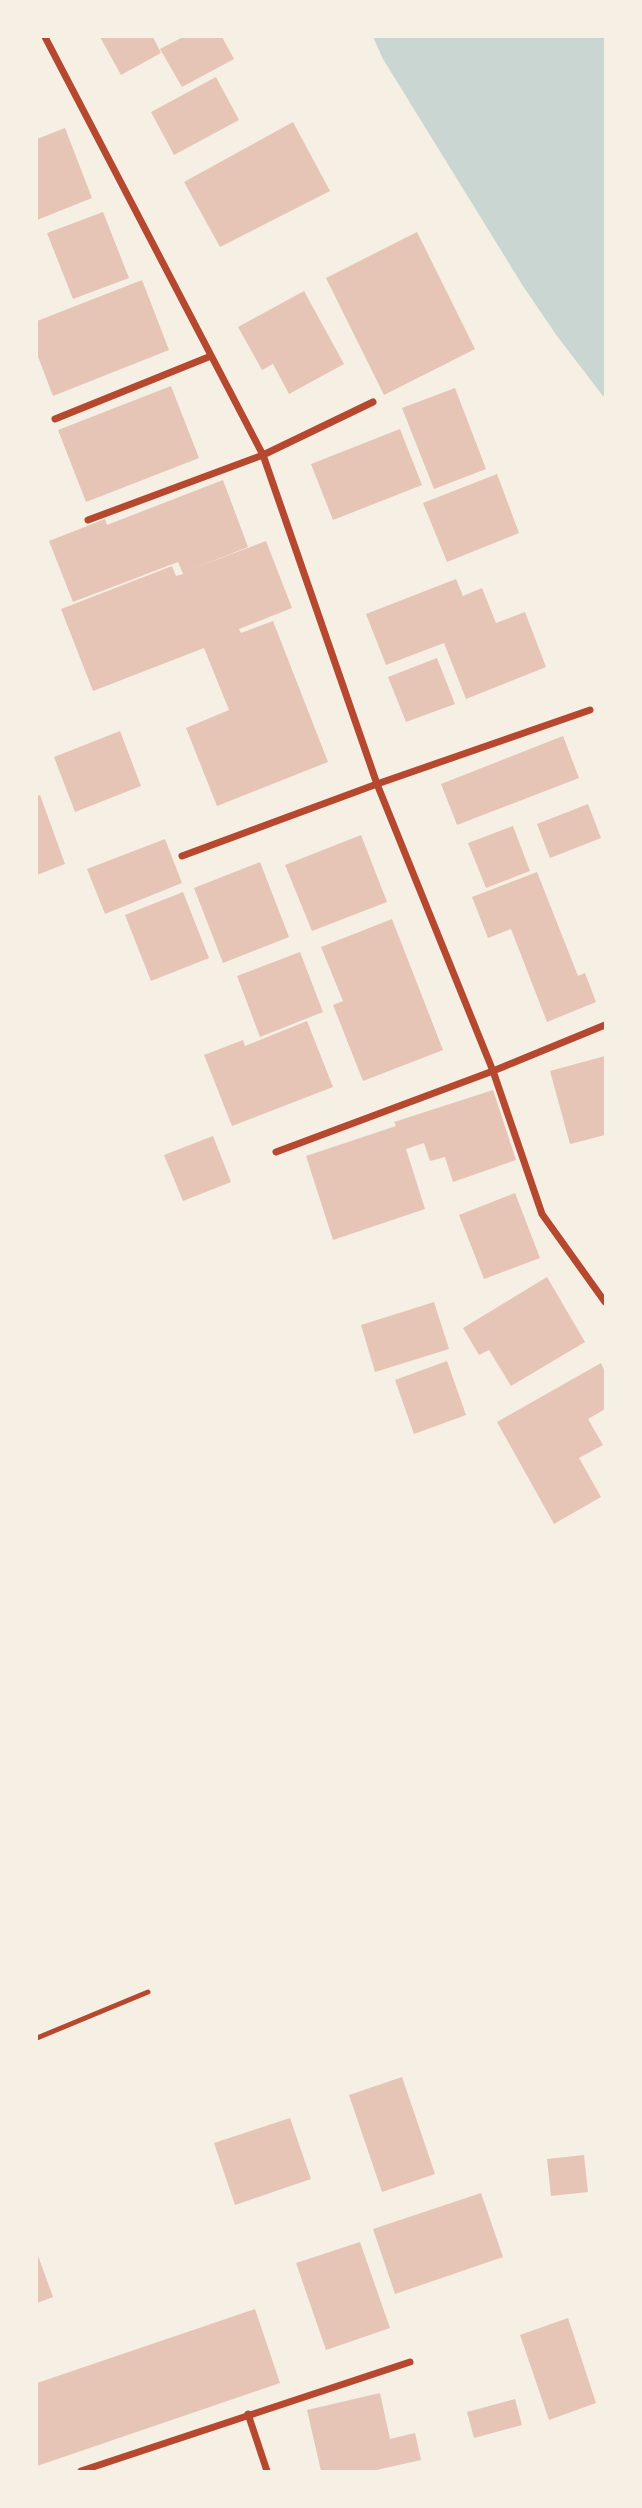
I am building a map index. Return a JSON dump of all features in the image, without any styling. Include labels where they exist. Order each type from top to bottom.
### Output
[{"type":"street","points":[[46,37],[263,455],[377,785],[493,1070],[542,1214],[605,1303]]},
{"type":"street","points":[[55,419],[211,356]]},
{"type":"street","points":[[88,520],[263,455],[373,402]]},
{"type":"street","points":[[182,856],[590,710]]},
{"type":"street","points":[[276,1152],[605,1025]]},
{"type":"street","points":[[81,2471],[410,2362]]},
{"type":"street","points":[[248,2414],[267,2471]]},
{"type":"lane","points":[[37,2038],[148,1992]]},
{"type":"shaded area","points":[[373,37],[605,37],[605,395],[603,396],[557,336],[523,286],[383,59]]},
{"type":"building","points":[[100,37],[153,37],[161,53],[121,75]]},
{"type":"building","points":[[183,37],[222,37],[234,59],[182,87],[160,49]]},
{"type":"building","points":[[216,77],[239,120],[174,155],[151,112]]},
{"type":"building","points":[[293,122],[330,191],[220,247],[184,182]]},
{"type":"building","points":[[65,128],[92,198],[37,220],[37,139]]},
{"type":"building","points":[[103,212],[129,278],[73,299],[47,233]]},
{"type":"building","points":[[417,232],[475,349],[384,395],[326,278]]},
{"type":"building","points":[[142,280],[169,350],[53,396],[37,354],[37,321]]},
{"type":"building","points":[[304,291],[344,364],[289,394],[273,364],[262,370],[238,327]]},
{"type":"building","points":[[171,386],[199,458],[86,502],[58,430]]},
{"type":"building","points":[[455,388],[486,469],[434,489],[402,408]]},
{"type":"building","points":[[400,429],[422,485],[333,520],[311,464]]},
{"type":"building","points":[[497,474],[519,533],[447,562],[423,503]]},
{"type":"building","points":[[223,480],[248,547],[192,569],[266,541],[292,608],[239,629],[241,633],[273,621],[328,762],[217,806],[186,728],[229,710],[204,648],[93,691],[61,609],[172,566],[176,576],[183,574],[178,562],[73,602],[49,541],[105,519],[107,525]]},
{"type":"building","points":[[456,579],[463,596],[482,588],[496,623],[525,612],[546,667],[466,699],[444,643],[386,665],[366,614]]},
{"type":"building","points":[[437,658],[455,704],[406,722],[388,677]]},
{"type":"building","points":[[120,731],[141,786],[75,812],[54,757]]},
{"type":"building","points":[[563,736],[579,778],[457,825],[441,784]]},
{"type":"building","points":[[40,795],[65,864],[37,875],[37,796]]},
{"type":"building","points":[[588,804],[601,838],[550,858],[537,824]]},
{"type":"building","points":[[513,826],[530,871],[486,888],[468,843]]},
{"type":"building","points":[[361,835],[387,902],[312,931],[285,865]]},
{"type":"building","points":[[165,839],[182,883],[105,914],[87,869]]},
{"type":"building","points":[[260,862],[289,937],[223,963],[194,888]]},
{"type":"building","points":[[537,872],[578,976],[585,973],[596,1002],[547,1022],[511,929],[488,938],[472,897]]},
{"type":"building","points":[[183,892],[209,958],[151,981],[125,915]]},
{"type":"building","points":[[392,919],[443,1050],[363,1081],[333,1005],[343,1001],[321,947]]},
{"type":"building","points":[[300,952],[323,1012],[260,1037],[237,976]]},
{"type":"building","points":[[307,1021],[333,1087],[232,1126],[204,1055],[243,1040],[245,1046]]},
{"type":"building","points":[[605,1056],[605,1135],[570,1144],[550,1071]]},
{"type":"building","points":[[493,1090],[516,1160],[453,1182],[445,1157],[430,1161],[424,1143],[406,1149],[425,1209],[333,1240],[306,1156],[396,1126],[394,1122]]},
{"type":"building","points":[[213,1136],[231,1182],[183,1201],[164,1155]]},
{"type":"building","points":[[515,1193],[540,1258],[484,1279],[459,1215]]},
{"type":"building","points":[[547,1277],[585,1342],[511,1386],[489,1350],[479,1355],[463,1328]]},
{"type":"building","points":[[434,1302],[449,1349],[375,1372],[361,1325]]},
{"type":"building","points":[[447,1361],[466,1415],[414,1434],[395,1380]]},
{"type":"building","points":[[601,1363],[605,1372],[605,1409],[588,1419],[603,1445],[579,1458],[601,1497],[554,1524],[497,1422]]},
{"type":"building","points":[[402,2077],[435,2174],[382,2192],[349,2095]]},
{"type":"building","points":[[290,2118],[311,2179],[235,2205],[214,2143]]},
{"type":"building","points":[[584,2155],[588,2192],[551,2196],[547,2159]]},
{"type":"building","points":[[481,2193],[503,2257],[395,2294],[373,2229]]},
{"type":"building","points":[[360,2242],[390,2328],[326,2350],[296,2263]]},
{"type":"building","points":[[37,2253],[53,2297],[37,2303]]},
{"type":"building","points":[[255,2309],[280,2383],[37,2466],[37,2383]]},
{"type":"building","points":[[568,2318],[596,2403],[549,2420],[520,2335]]},
{"type":"building","points":[[380,2393],[390,2439],[415,2433],[421,2460],[372,2471],[321,2471],[307,2410]]},
{"type":"building","points":[[515,2399],[522,2425],[474,2438],[467,2412]]}]
